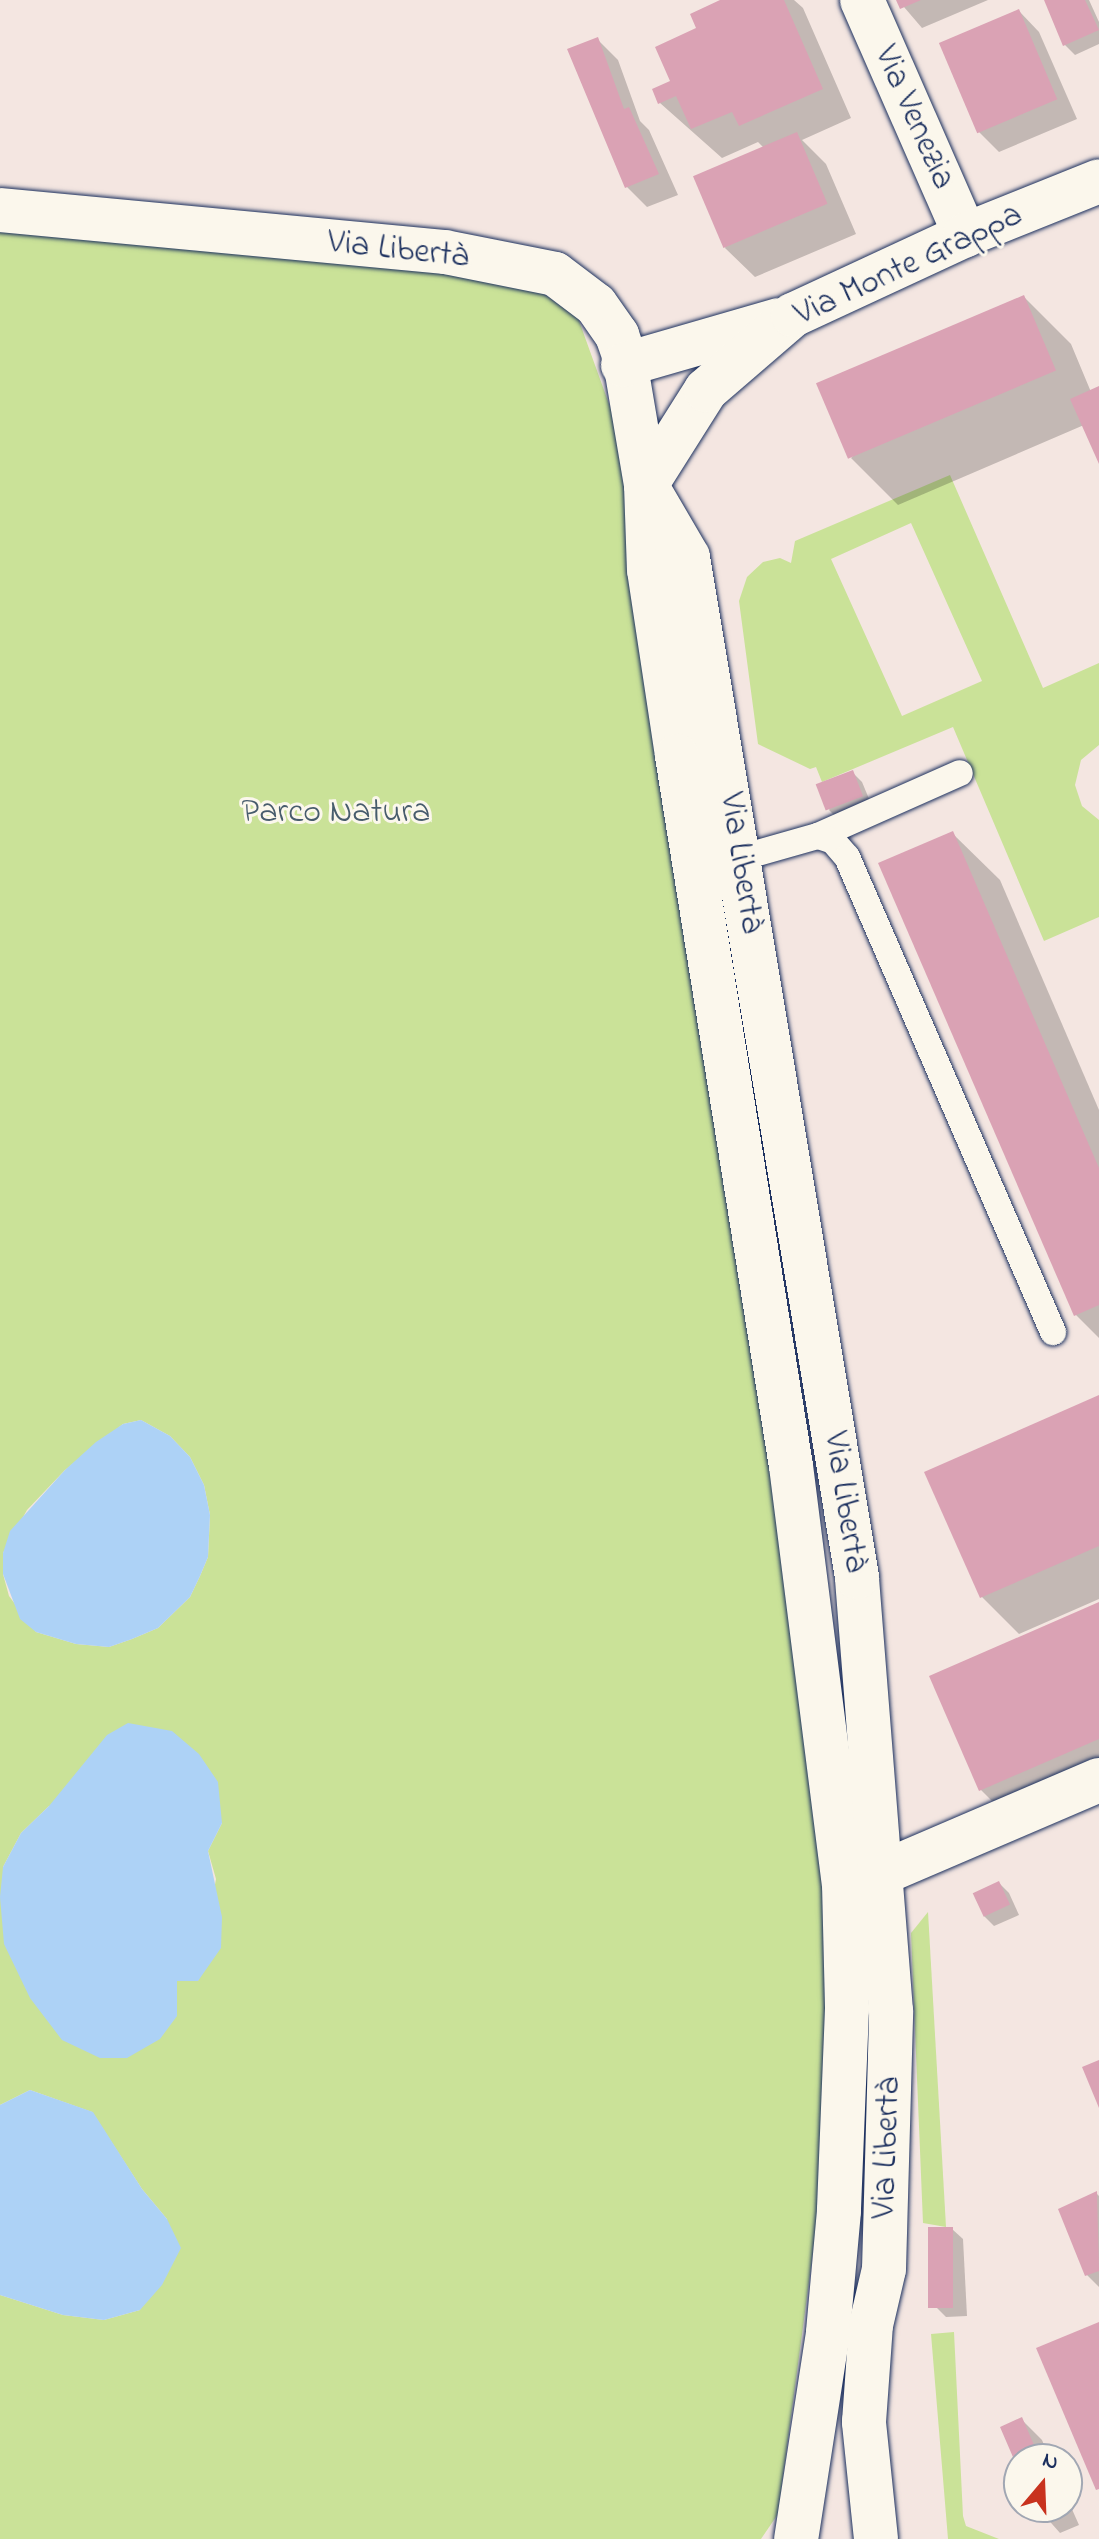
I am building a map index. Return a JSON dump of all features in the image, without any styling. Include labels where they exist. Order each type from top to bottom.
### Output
[{"type":"street","name":"Via Venezia","points":[[862,0],[965,235]]},
{"type":"street","name":"Via Monte Grappa","points":[[646,485],[706,390],[793,315],[965,235],[1099,181]]},
{"type":"street","name":"Via Libertà","points":[[0,210],[445,252],[555,274],[596,305],[617,335],[646,485],[649,570],[791,1466],[863,1879],[891,2011],[884,2269],[871,2325],[864,2422],[876,2539]]},
{"type":"street","points":[[623,365],[793,315]]},
{"type":"street","name":"Via Libertà","points":[[646,485],[688,557],[857,1577],[863,1879],[847,2009],[839,2211],[828,2333],[796,2539]]},
{"type":"street","points":[[863,1879],[1099,1780]]},
{"type":"lane","points":[[695,870],[818,836],[960,773]]},
{"type":"lane","points":[[818,836],[833,841],[847,857],[1053,1332]]},
{"type":"green space","name":"Parco Natura","points":[[0,223],[526,281],[578,318],[622,440],[830,1888],[819,2207],[778,2514],[761,2539],[0,2539],[0,2295],[63,2315],[104,2320],[140,2310],[167,2219],[142,2189],[92,2112],[30,2090],[0,2105]],"holes":[[[141,1420],[170,1436],[190,1457],[204,1485],[210,1515],[208,1557],[190,1597],[158,1628],[109,1647],[76,1644],[36,1632],[9,1596],[3,1574],[3,1553],[27,1510],[65,1470],[123,1424]],[[49,1806],[222,1823],[208,1851],[216,1879],[198,1981],[176,1981],[3,1867],[21,1833]]]},
{"type":"green space","points":[[950,475],[1043,688],[1099,663],[1099,745],[1081,760],[1075,785],[1082,806],[1099,820],[1099,917],[1044,941],[953,727],[822,782],[816,767],[810,769],[758,744],[739,601],[747,577],[763,562],[780,558],[791,563],[795,541]],"holes":[[[911,523],[982,681],[902,716],[831,559]]]},
{"type":"green space","points":[[928,1912],[946,2227],[923,2223],[911,1933]]},
{"type":"green space","points":[[954,2332],[963,2516],[966,2526],[999,2539],[948,2539],[931,2334]]},
{"type":"water","points":[[141,1420],[170,1436],[190,1457],[204,1485],[210,1515],[208,1557],[190,1597],[158,1628],[109,1647],[76,1644],[36,1632],[20,1619],[3,1574],[3,1553],[10,1531],[65,1470],[96,1442],[123,1424]]},
{"type":"water","points":[[128,1723],[172,1731],[199,1754],[218,1782],[222,1823],[208,1851],[222,1917],[221,1948],[198,1981],[177,1981],[177,2016],[160,2039],[127,2058],[100,2058],[62,2040],[30,1998],[4,1944],[0,1897],[3,1867],[21,1833],[49,1806],[107,1735]]},
{"type":"water","points":[[30,2090],[93,2112],[142,2189],[167,2219],[181,2248],[162,2285],[140,2310],[104,2320],[63,2315],[0,2295],[0,2105]]},
{"type":"building","points":[[720,0],[784,0],[823,89],[739,126],[732,112],[691,129],[676,96],[658,104],[652,89],[670,81],[655,47],[696,28],[690,14]]},
{"type":"building","points":[[896,0],[921,0],[900,9]]},
{"type":"building","points":[[1044,0],[1085,0],[1099,30],[1063,46]]},
{"type":"building","points":[[1019,9],[1057,99],[977,133],[939,43]]},
{"type":"building","points":[[598,37],[624,109],[629,107],[659,174],[625,188],[567,49]]},
{"type":"building","points":[[797,132],[827,204],[723,248],[693,176]]},
{"type":"building","points":[[1024,295],[1056,370],[848,459],[816,383]]},
{"type":"building","points":[[1099,386],[1099,464],[1070,399]]},
{"type":"building","points":[[853,770],[863,796],[826,810],[816,784]]},
{"type":"building","points":[[953,831],[1099,1168],[1099,1305],[1074,1316],[878,863]]},
{"type":"building","points":[[1099,1395],[1099,1546],[980,1598],[924,1472]]},
{"type":"building","points":[[1099,1602],[1099,1739],[979,1791],[929,1676]]},
{"type":"building","points":[[999,1881],[1010,1905],[984,1917],[973,1893]]},
{"type":"building","points":[[1099,2060],[1099,2108],[1082,2067]]},
{"type":"building","points":[[1097,2191],[1099,2271],[1085,2276],[1058,2209]]},
{"type":"building","points":[[928,2227],[953,2227],[953,2308],[928,2308]]},
{"type":"building","points":[[1099,2322],[1099,2489],[1096,2490],[1083,2459],[1083,2443],[1076,2443],[1036,2348]]},
{"type":"building","points":[[1022,2417],[1033,2443],[1007,2443],[1000,2427]]}]
